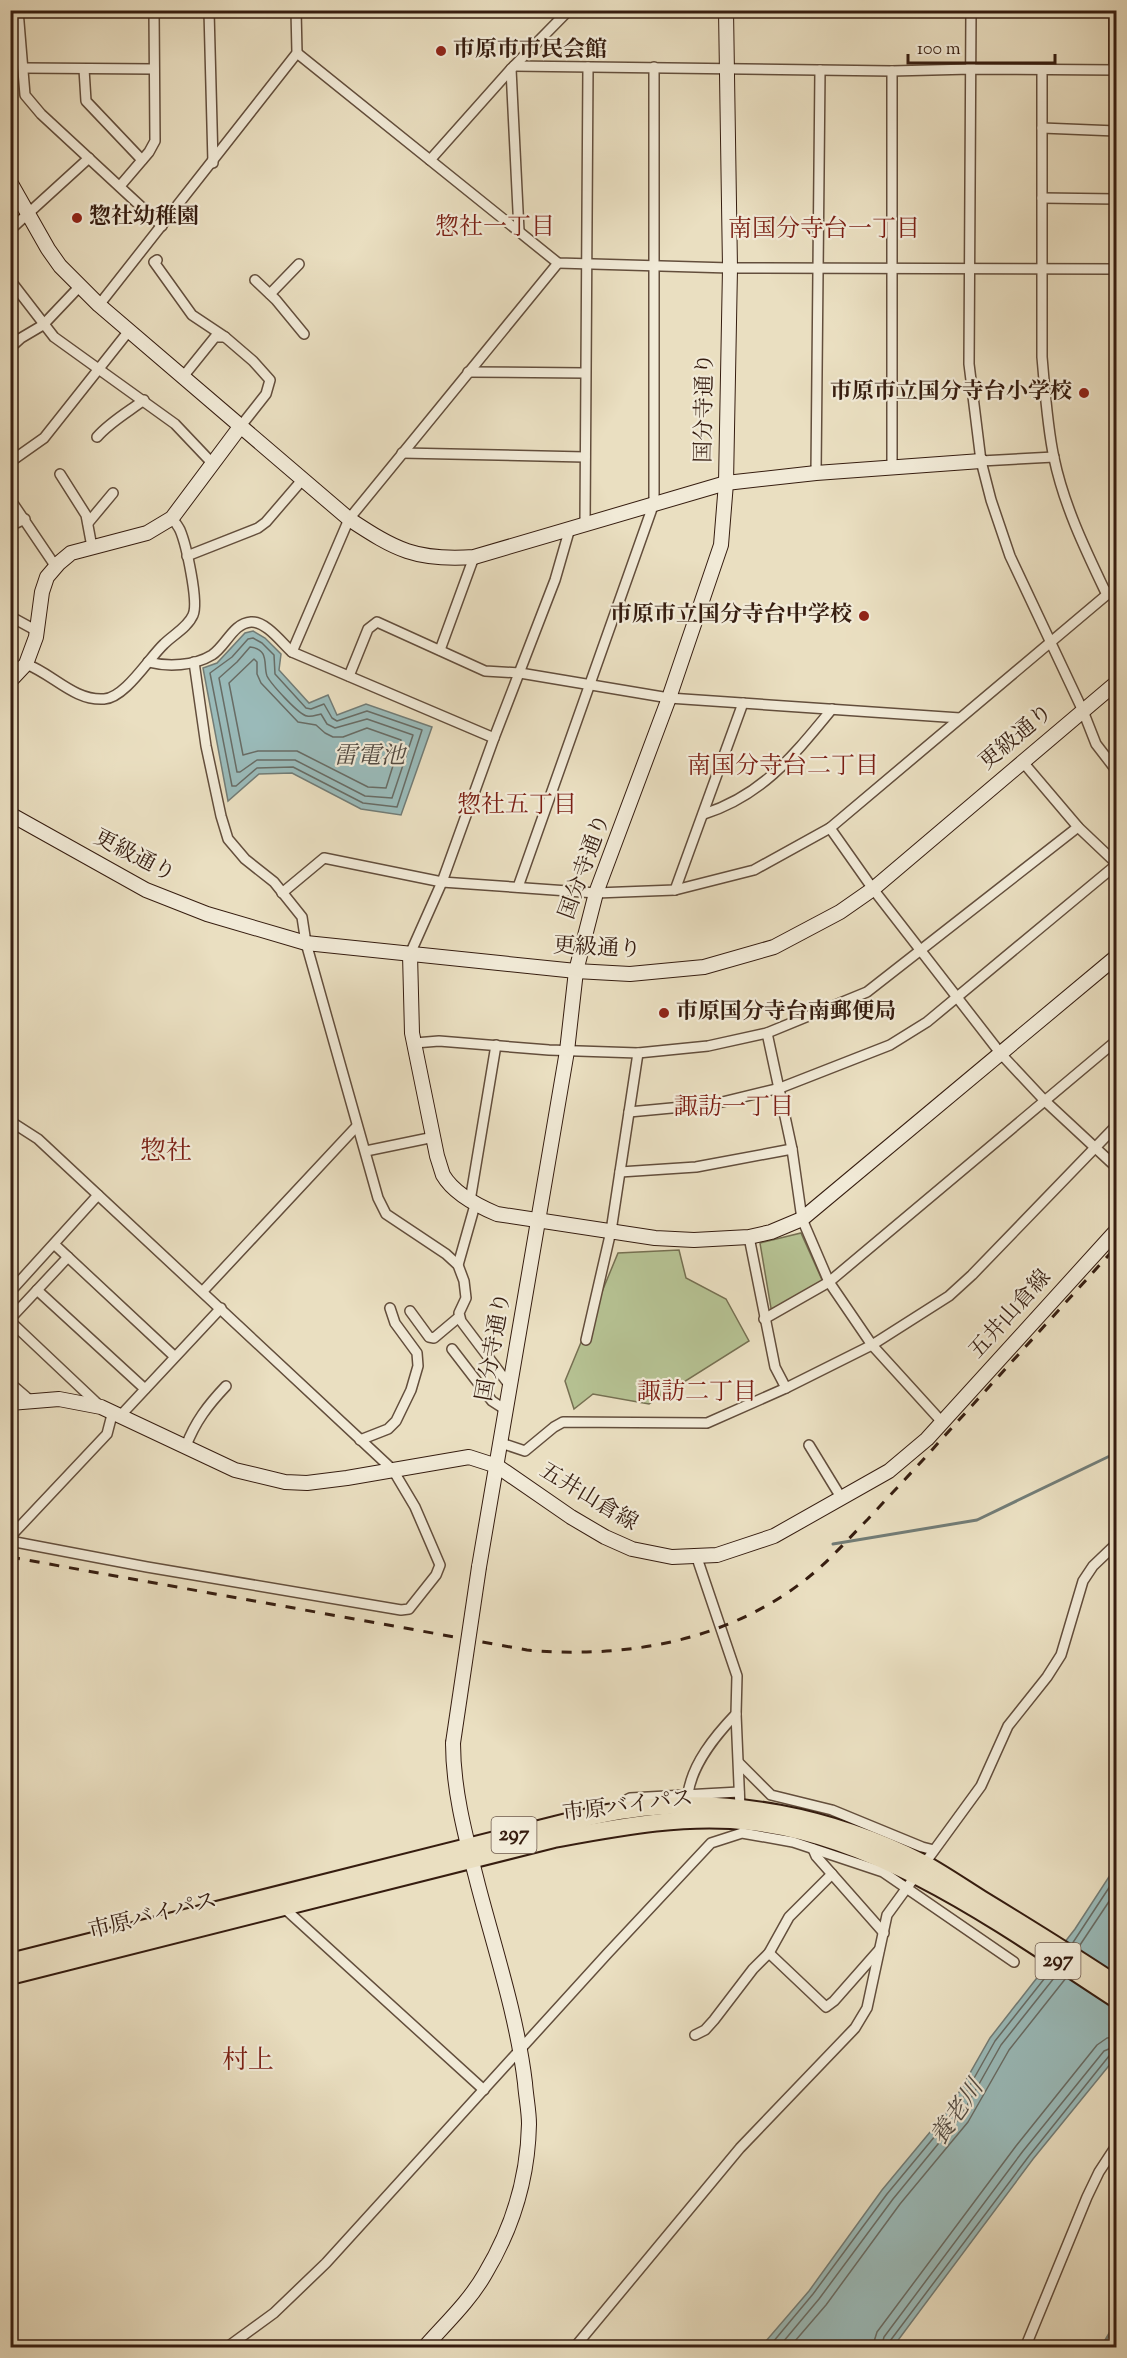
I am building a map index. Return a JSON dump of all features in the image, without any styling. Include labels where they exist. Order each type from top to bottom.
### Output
[{"type":"highway","name":"市原バイパス","points":[[10,1976],[284,1908],[470,1854],[555,1825],[627,1810],[696,1806],[740,1800],[857,1834],[915,1876]]},
{"type":"highway","name":"市原バイパス","points":[[10,1962],[470,1854],[638,1824],[692,1819],[729,1820],[785,1827],[823,1838],[915,1876],[1003,1919],[1116,1984]]},
{"type":"highway","name":"市原バイパス","points":[[1003,1919],[1116,1999]]},
{"type":"street","points":[[18,10],[25,95],[41,114],[162,226]]},
{"type":"street","points":[[78,10],[296,11],[297,53],[213,163],[99,305]]},
{"type":"street","points":[[430,160],[569,10]]},
{"type":"street","name":"国分寺通り","points":[[424,2348],[466,2301],[484,2276],[499,2248],[524,2177],[529,2123],[521,2051],[470,1854],[455,1786],[453,1743],[479,1568],[567,1051],[576,970],[596,893],[669,698],[721,545],[726,483],[730,268],[726,10]]},
{"type":"street","points":[[971,10],[969,364],[981,461],[991,500],[1010,556],[1083,711],[1096,744],[1116,770]]},
{"type":"street","points":[[513,68],[1115,70],[1114,10]]},
{"type":"street","points":[[120,186],[155,141],[154,11]]},
{"type":"street","points":[[209,11],[213,163]]},
{"type":"street","points":[[297,53],[558,263],[730,268],[1116,269]]},
{"type":"street","points":[[585,524],[588,67]]},
{"type":"street","points":[[518,887],[654,503],[654,67]]},
{"type":"street","points":[[23,68],[154,69]]},
{"type":"street","points":[[513,68],[519,231]]},
{"type":"street","points":[[84,69],[86,101],[142,160]]},
{"type":"street","points":[[816,473],[820,70]]},
{"type":"street","points":[[892,71],[892,466]]},
{"type":"street","points":[[1042,71],[1042,357],[1054,457],[1081,541],[1107,595]]},
{"type":"street","points":[[1042,128],[1116,131]]},
{"type":"street","points":[[10,230],[89,158]]},
{"type":"street","points":[[10,182],[60,266],[128,332],[349,519],[384,543],[418,556],[474,557],[726,483],[892,466],[1054,457]]},
{"type":"street","points":[[1042,198],[1116,199]]},
{"type":"street","points":[[10,681],[26,664],[37,631],[42,592],[47,577],[72,553],[147,533],[172,518],[266,394],[270,380],[253,361],[225,337],[192,315],[154,262],[157,260]]},
{"type":"street","points":[[292,652],[349,519],[558,263]]},
{"type":"street","points":[[270,294],[299,264]]},
{"type":"street","points":[[10,280],[43,325],[72,351],[175,424],[212,463]]},
{"type":"street","points":[[255,280],[270,294],[303,334]]},
{"type":"street","points":[[10,348],[21,338],[43,325],[80,286]]},
{"type":"street","points":[[10,462],[44,438],[128,332]]},
{"type":"street","points":[[182,378],[216,337],[225,337]]},
{"type":"street","points":[[468,372],[585,374]]},
{"type":"street","points":[[97,437],[108,424],[144,400]]},
{"type":"street","points":[[402,453],[585,457]]},
{"type":"street","points":[[60,474],[86,515],[92,546]]},
{"type":"street","points":[[187,556],[258,528],[266,522],[303,479]]},
{"type":"street","points":[[88,523],[113,493]]},
{"type":"street","points":[[10,499],[56,567]]},
{"type":"street","points":[[26,664],[39,669],[75,693],[102,700],[115,696],[162,645],[186,625],[194,614],[195,602],[180,529],[172,518]]},
{"type":"street","points":[[10,526],[25,519]]},
{"type":"street","points":[[570,528],[555,580],[442,882],[410,954],[412,1033],[434,1137],[444,1176],[473,1203],[497,1214],[655,1238],[694,1240],[749,1237],[771,1232],[802,1219],[1116,957]]},
{"type":"street","points":[[440,650],[474,557]]},
{"type":"street","points":[[282,893],[324,858],[442,882],[596,893],[675,890],[754,870],[830,828],[1116,587]]},
{"type":"street","points":[[10,619],[15,619],[37,631]]},
{"type":"street","points":[[148,662],[165,664],[194,662],[213,654],[239,627],[250,622],[263,625],[292,652],[494,738]]},
{"type":"street","points":[[349,676],[368,629],[377,622],[485,671],[520,673],[669,698],[960,718]]},
{"type":"street","points":[[194,662],[206,746],[228,839],[245,860],[274,882],[302,917],[306,944],[378,1198],[386,1214],[447,1254],[458,1265],[464,1281],[466,1298],[459,1317],[434,1338],[429,1337],[411,1311]]},
{"type":"street","name":"更級通り","points":[[10,814],[146,890],[207,914],[306,944],[630,974],[704,967],[774,947],[840,912],[873,888],[1116,683]]},
{"type":"street","points":[[675,890],[743,703]]},
{"type":"street","points":[[704,814],[717,810],[758,787],[787,763],[832,709]]},
{"type":"street","points":[[629,1112],[714,1104],[780,1088],[890,1045],[927,1022],[957,998],[1116,864],[1078,827],[1022,761]]},
{"type":"street","points":[[415,1043],[439,1041],[567,1051],[638,1053],[708,1046],[768,1033],[867,992],[1078,827]]},
{"type":"street","points":[[830,828],[1000,1054],[1045,1101],[1116,1167]]},
{"type":"street","points":[[768,1033],[792,1149],[802,1219],[829,1282],[872,1345],[942,1422]]},
{"type":"street","points":[[764,1319],[829,1282],[1116,1041]]},
{"type":"street","points":[[458,1265],[473,1203],[496,1045]]},
{"type":"street","points":[[586,1340],[610,1232],[638,1053]]},
{"type":"street","points":[[10,1121],[38,1139],[204,1291],[393,1470],[415,1507],[440,1565],[436,1575],[409,1609],[401,1610],[147,1567],[10,1539]]},
{"type":"street","points":[[204,1291],[357,1126]]},
{"type":"street","points":[[501,1443],[525,1451],[563,1422],[707,1423],[786,1388],[872,1345],[949,1296],[1116,1126]]},
{"type":"street","points":[[366,1151],[434,1137]]},
{"type":"street","points":[[620,1172],[696,1167],[792,1149]]},
{"type":"street","points":[[13,1285],[98,1195]]},
{"type":"street","name":"五井山倉線","points":[[10,1403],[59,1398],[112,1411],[235,1470],[285,1482],[307,1483],[469,1457],[497,1466],[571,1517],[617,1543],[651,1554],[697,1558],[736,1550],[764,1540],[842,1499],[902,1462],[942,1422],[1116,1231]]},
{"type":"street","points":[[749,1237],[775,1366],[786,1388]]},
{"type":"street","points":[[54,1244],[174,1356]]},
{"type":"street","points":[[68,1257],[10,1320],[112,1411]]},
{"type":"street","points":[[38,1290],[145,1389]]},
{"type":"street","points":[[10,1539],[107,1434],[112,1411],[145,1389],[221,1308]]},
{"type":"street","points":[[360,1440],[388,1429],[396,1421],[411,1390],[418,1366],[417,1353],[395,1323],[390,1308]]},
{"type":"street","points":[[459,1317],[510,1386]]},
{"type":"street","points":[[452,1349],[492,1401],[506,1410]]},
{"type":"street","points":[[10,1383],[32,1401]]},
{"type":"street","points":[[186,1446],[192,1428],[203,1411],[226,1386]]},
{"type":"street","points":[[808,1445],[842,1499]]},
{"type":"street","points":[[574,2348],[741,2148],[855,2028],[867,2008],[888,1915],[981,1786],[1008,1726],[1047,1677],[1061,1654],[1083,1581],[1093,1566],[1116,1544]]},
{"type":"street","points":[[627,1810],[630,1798],[688,1794],[740,1800],[735,1714],[737,1676],[697,1558]]},
{"type":"street","points":[[688,1794],[690,1780],[711,1744],[735,1714]]},
{"type":"street","points":[[739,1762],[771,1795],[832,1810],[922,1848],[934,1850]]},
{"type":"street","points":[[226,2348],[274,2313],[326,2263],[711,1843],[742,1833],[793,1842],[883,1872],[915,1876],[1014,1962]]},
{"type":"street","points":[[813,1849],[884,1933]]},
{"type":"street","points":[[695,2035],[705,2030],[753,1969],[769,1953],[789,1917],[832,1874]]},
{"type":"street","points":[[284,1908],[484,2090]]},
{"type":"street","points":[[769,1953],[826,2007],[834,2001],[882,1946]]},
{"type":"street","points":[[1024,2348],[1087,2197],[1099,2172],[1116,2146]]},
{"type":"green space","points":[[801,1233],[823,1282],[772,1314],[760,1243]]},
{"type":"green space","points":[[679,1250],[686,1278],[726,1299],[749,1341],[649,1404],[593,1394],[574,1409],[565,1381],[618,1253]]},
{"type":"water","name":"雷電池","points":[[253,631],[265,638],[281,654],[279,670],[309,703],[328,695],[337,715],[366,704],[432,727],[401,815],[361,809],[292,773],[259,774],[228,801],[203,668],[217,663],[245,633]]},
{"type":"water","name":"養老川","points":[[1116,1866],[1116,2057],[1033,2159],[893,2347],[760,2348],[809,2291],[882,2190],[950,2108],[990,2038],[1075,1929]]},
{"type":"waterway","points":[[833,1544],[977,1520],[1116,1453]]},
{"type":"waterway","points":[[1101,2348],[1116,2323]]},
{"type":"railway","points":[[10,1557],[527,1650],[602,1651],[639,1648],[676,1641],[746,1616],[779,1598],[833,1556],[1116,1247]]},
{"type":"place","name":"市原市市民会館","points":[[441,51]]},
{"type":"place","name":"惣社幼稚園","points":[[77,218]]},
{"type":"place","name":"市原市立国分寺台小学校","points":[[1084,393]]},
{"type":"place","name":"市原市立国分寺台中学校","points":[[864,616]]},
{"type":"place","name":"市原国分寺台南郵便局","points":[[664,1013]]},
{"type":"district","name":"惣社一丁目","points":[[495,228]]},
{"type":"district","name":"南国分寺台一丁目","points":[[824,230]]},
{"type":"district","name":"南国分寺台二丁目","points":[[783,767]]},
{"type":"district","name":"惣社五丁目","points":[[517,806]]},
{"type":"district","name":"諏訪一丁目","points":[[734,1108]]},
{"type":"district","name":"惣社","points":[[166,1152]]},
{"type":"district","name":"諏訪二丁目","points":[[697,1393]]},
{"type":"district","name":"村上","points":[[248,2061]]}]
